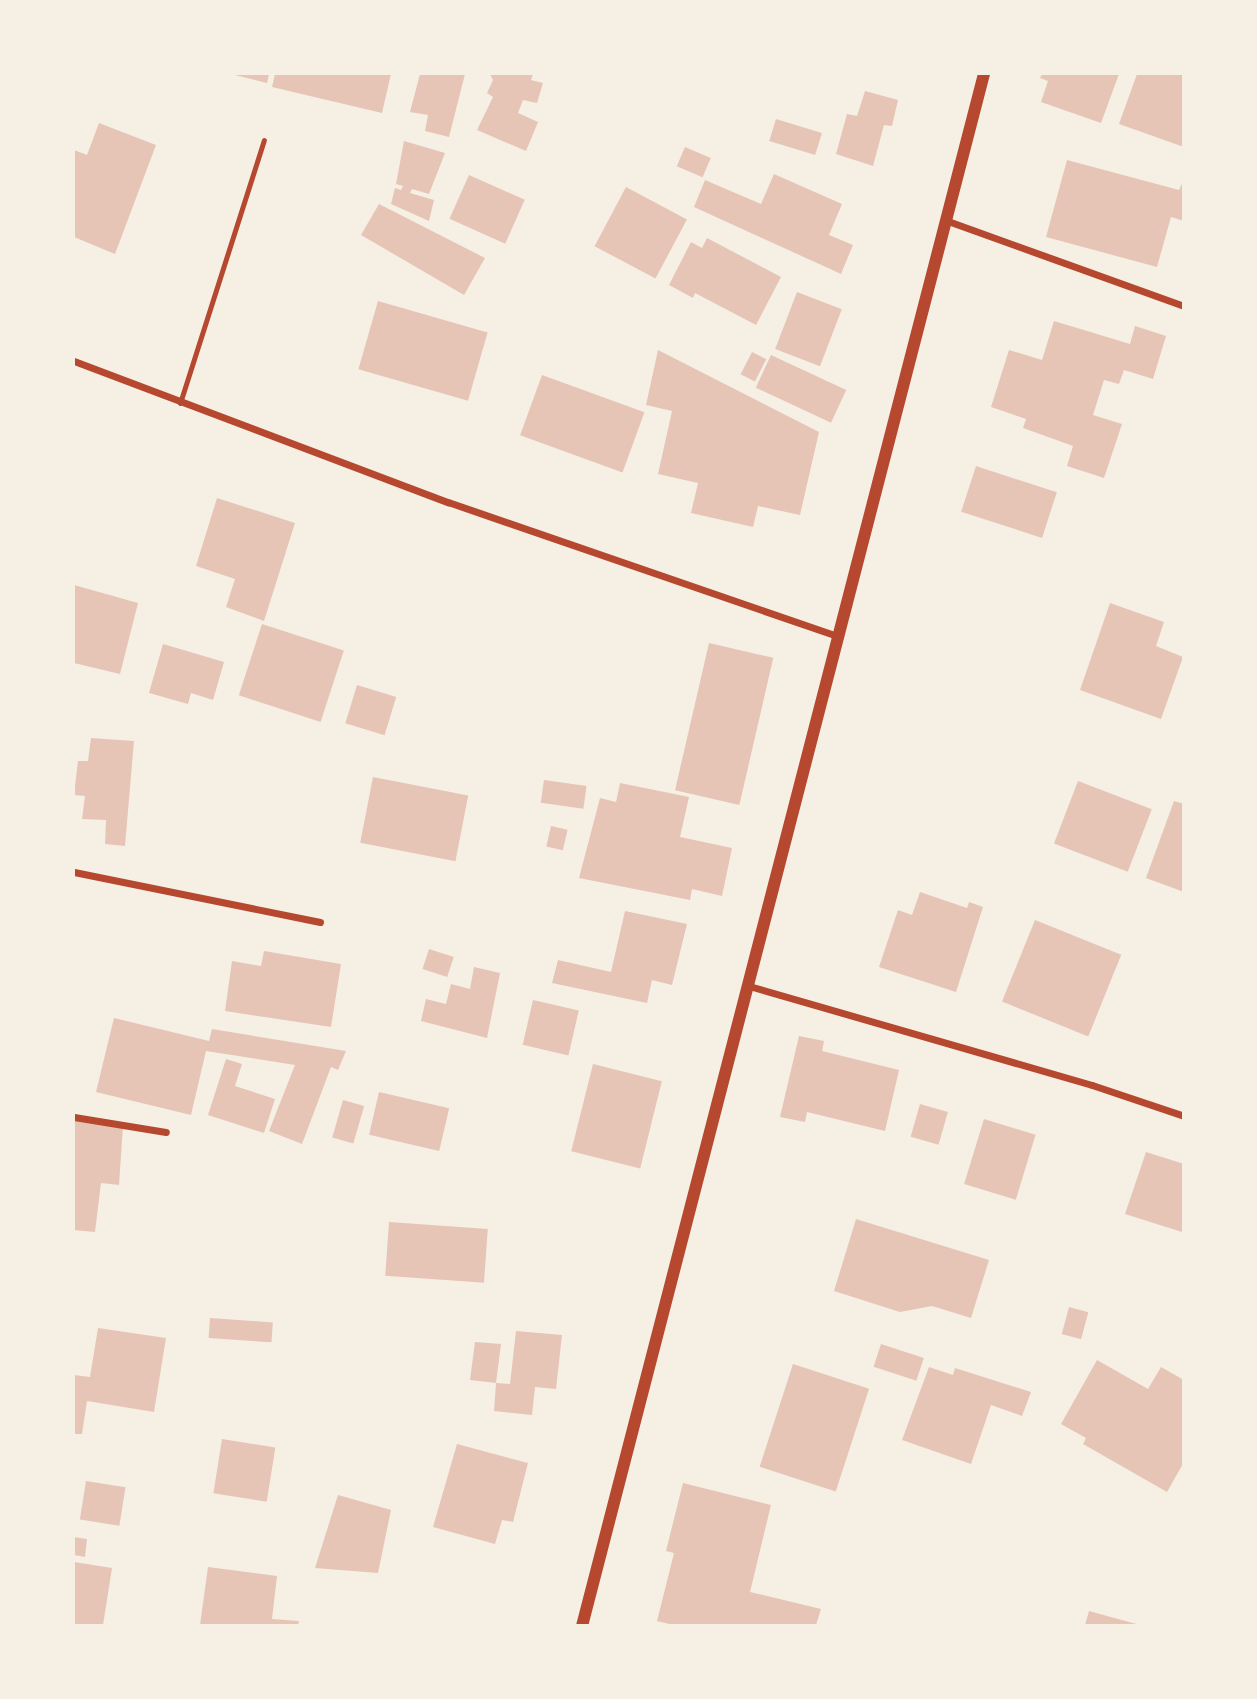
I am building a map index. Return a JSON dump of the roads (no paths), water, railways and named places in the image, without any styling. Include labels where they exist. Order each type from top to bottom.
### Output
[{"type":"street","points":[[582,1626],[984,74]]},
{"type":"street","points":[[945,220],[1184,306]]},
{"type":"street","points":[[74,361],[180,403],[839,637]]},
{"type":"street","points":[[74,872],[320,922]]},
{"type":"street","points":[[749,986],[1092,1085],[1184,1116]]},
{"type":"street","points":[[74,1116],[166,1132]]},
{"type":"lane","points":[[180,403],[264,140]]}]
